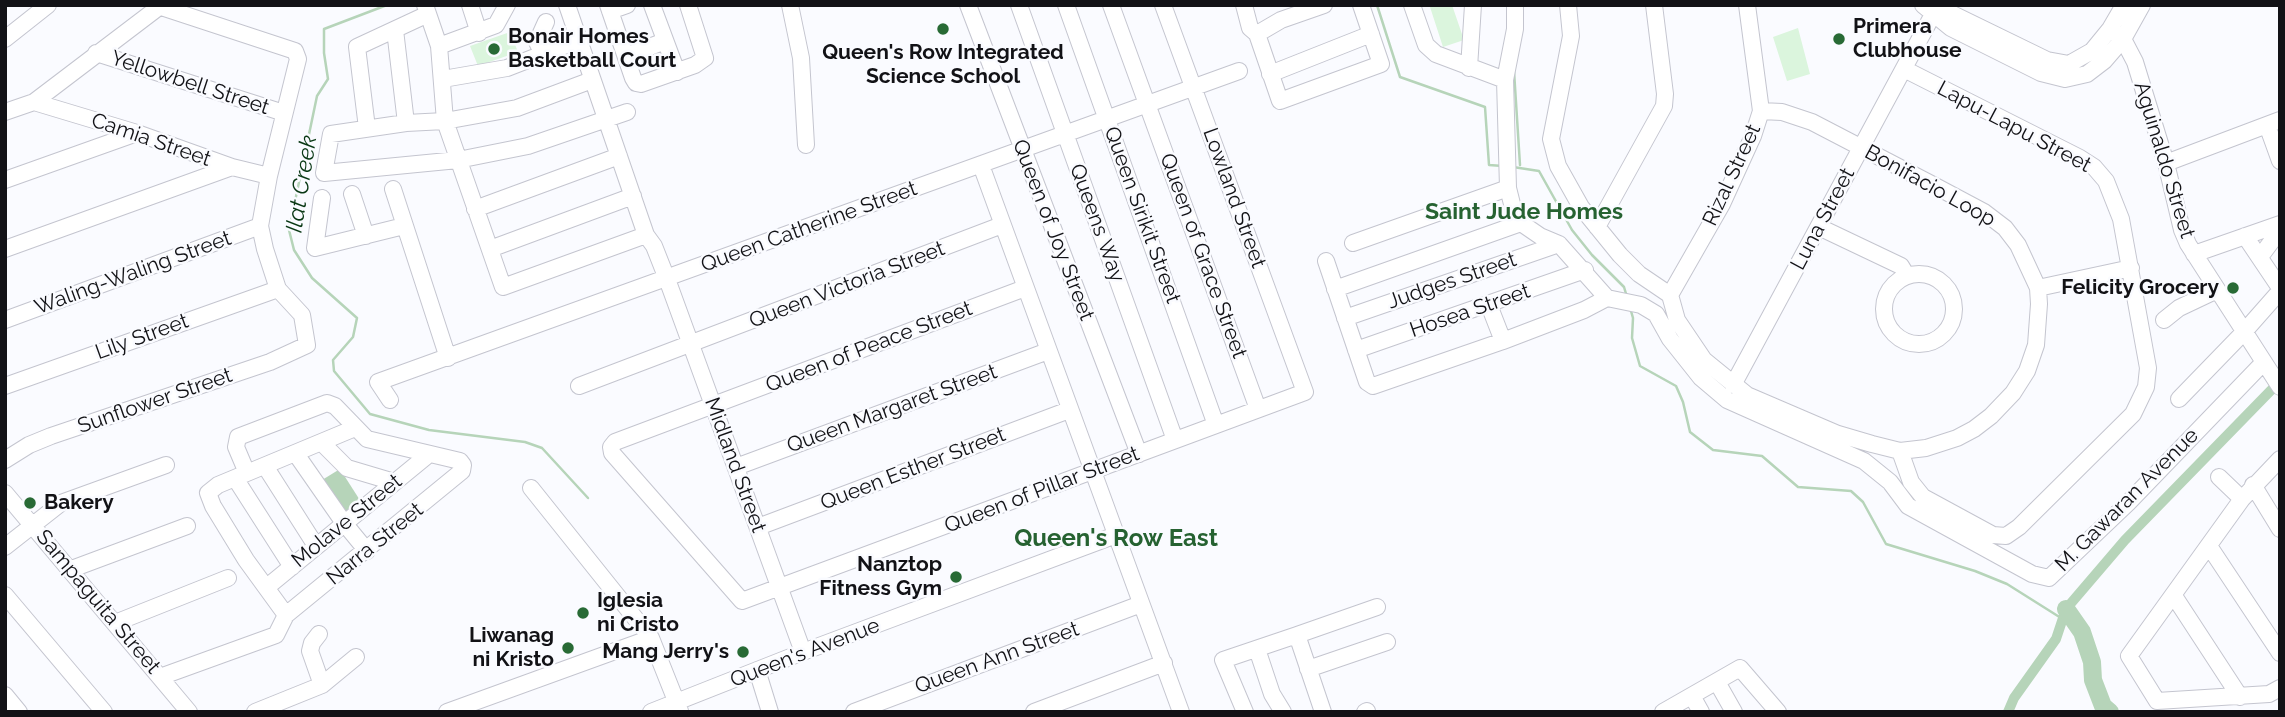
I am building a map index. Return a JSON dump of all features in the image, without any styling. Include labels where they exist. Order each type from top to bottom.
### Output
[{"type":"street","points":[[5,39],[48,5]]},
{"type":"street","points":[[470,5],[479,33]]},
{"type":"street","points":[[439,46],[496,26],[507,5]]},
{"type":"street","name":"Midland Street","points":[[567,5],[646,235],[654,246],[667,279],[803,652]]},
{"type":"street","points":[[627,5],[609,8],[638,84],[677,72],[705,58],[688,5]]},
{"type":"street","points":[[652,5],[677,72]]},
{"type":"street","points":[[790,5],[801,58],[806,145]]},
{"type":"street","name":"Queen of Joy Street","points":[[968,5],[1139,454]]},
{"type":"street","name":"Queens Way","points":[[1019,5],[1175,440]]},
{"type":"street","name":"Queen Sirikit Street","points":[[1066,5],[1216,425]]},
{"type":"street","name":"Queen of Grace Street","points":[[1111,5],[1258,409]]},
{"type":"street","name":"Lowland Street","points":[[1163,5],[1304,392]]},
{"type":"street","points":[[1257,34],[1303,5]]},
{"type":"street","points":[[1281,20],[1324,5]]},
{"type":"street","points":[[1247,7],[1250,28],[1257,34],[1280,101],[1381,64],[1361,5]]},
{"type":"street","points":[[1412,5],[1426,45],[1436,54],[1505,80]]},
{"type":"street","points":[[1469,68],[1473,5]]},
{"type":"street","points":[[1326,261],[1367,382],[1373,386],[1615,300],[1559,244],[1540,236],[1521,223],[1513,208],[1508,172],[1505,80],[1511,60],[1515,5]]},
{"type":"street","points":[[1568,5],[1571,36],[1551,139],[1558,166],[1581,207],[1639,274],[1670,295],[1677,320],[1686,336],[1704,360],[1733,385],[1747,395],[1838,433],[1900,452]]},
{"type":"street","points":[[1597,227],[1664,106],[1665,94],[1654,5]]},
{"type":"street","name":"Rizal Street","points":[[1670,295],[1722,204],[1753,136],[1761,111],[1747,5]]},
{"type":"street","points":[[2117,34],[2123,5]]},
{"type":"street","points":[[1933,7],[1951,28],[2047,60],[2069,64],[2117,34],[2142,5]]},
{"type":"street","points":[[5,112],[34,102],[157,6],[295,51],[298,59],[269,176],[260,226],[278,289]]},
{"type":"street","name":"Luna Street","points":[[1733,385],[1904,69],[1933,7]]},
{"type":"street","points":[[367,128],[357,47],[395,30],[427,10],[439,46],[445,121],[503,287],[646,235]]},
{"type":"street","points":[[543,55],[537,42],[546,22]]},
{"type":"street","points":[[395,30],[406,123]]},
{"type":"street","points":[[1270,74],[1371,34]]},
{"type":"street","name":"Aguinaldo Street","points":[[2117,34],[2140,76],[2166,163],[2182,230],[2194,254],[2265,366]]},
{"type":"street","points":[[443,79],[507,68],[579,40]]},
{"type":"street","points":[[626,55],[666,41]]},
{"type":"street","name":"Yellowbell Street","points":[[96,53],[284,113]]},
{"type":"street","name":"Lapu-Lapu Street","points":[[1900,452],[1911,482],[1923,497],[1993,535],[2006,536],[2133,414],[2146,387],[2148,368],[2131,268],[2116,202],[2106,181],[2094,167],[1904,69]]},
{"type":"street","name":"Queen Catherine Street","points":[[390,400],[378,382],[1240,71]]},
{"type":"street","points":[[592,80],[517,108],[445,121],[406,123],[331,134],[324,173],[458,160],[528,146],[627,112]]},
{"type":"street","name":"Camia Street","points":[[34,102],[232,167],[269,176]]},
{"type":"street","name":"Bonifacio Loop","points":[[1761,111],[1798,116],[1984,212],[2005,228],[2026,257],[2038,288],[2039,304],[2036,345],[2027,371],[1991,416],[1957,438],[1926,448],[1900,452]]},
{"type":"street","points":[[2166,163],[2273,123],[2280,161]]},
{"type":"street","points":[[5,180],[136,134]]},
{"type":"street","points":[[475,209],[619,156]]},
{"type":"street","points":[[981,165],[1091,472],[1181,712]]},
{"type":"street","points":[[5,249],[232,167]]},
{"type":"street","points":[[1353,243],[1508,172]]},
{"type":"street","points":[[393,189],[448,358]]},
{"type":"street","points":[[352,194],[366,236]]},
{"type":"street","points":[[490,249],[633,196]]},
{"type":"street","points":[[322,198],[315,248],[404,226]]},
{"type":"street","points":[[1335,289],[1521,223]]},
{"type":"street","points":[[2194,254],[2280,224]]},
{"type":"street","name":"Queen Victoria Street","points":[[579,386],[1002,225]]},
{"type":"street","name":"Waling-Waling Street","points":[[5,320],[260,226]]},
{"type":"street","points":[[1819,226],[1901,266],[1907,276]]},
{"type":"street","points":[[2260,257],[2280,230]]},
{"type":"street","points":[[2179,399],[2277,297],[2260,257],[2245,236]]},
{"type":"street","name":"Judges Street","points":[[1345,318],[1559,244]]},
{"type":"street","points":[[2038,288],[2131,268]]},
{"type":"street","name":"Hosea Street","points":[[1356,351],[1585,271]]},
{"type":"street","points":[[1924,274],[1940,280],[1951,293],[1955,310],[1950,327],[1938,339],[1922,345],[1905,342],[1891,332],[1884,317],[1884,300],[1892,285],[1907,276],[1924,274]]},
{"type":"street","name":"Queen of Peace Street","points":[[780,588],[742,601],[612,453],[611,447],[615,442],[1025,288]]},
{"type":"street","name":"Sunflower Street","points":[[5,460],[29,445],[51,436],[270,362],[307,345],[302,315],[278,289]]},
{"type":"street","name":"Lily Street","points":[[5,386],[278,289]]},
{"type":"street","points":[[2164,320],[2179,308],[2217,290]]},
{"type":"street","name":"M. Gawaran Avenue","points":[[1615,300],[1642,305],[1656,314],[1670,339],[1701,378],[1727,400],[1864,461],[1890,482],[1908,506],[2032,574],[2049,578],[2265,366]]},
{"type":"street","points":[[1489,305],[1503,341]]},
{"type":"street","name":"Queen Margaret Street","points":[[736,467],[1048,351]]},
{"type":"street","points":[[2265,366],[2280,387]]},
{"type":"street","name":"Queen of Pillar Street","points":[[780,588],[1304,392]]},
{"type":"street","points":[[292,567],[241,476],[236,447],[238,437],[327,402],[335,406],[367,439],[428,455]]},
{"type":"street","name":"Queen Esther Street","points":[[758,527],[1069,410]]},
{"type":"street","points":[[286,615],[246,560],[208,494],[212,488],[355,428]]},
{"type":"street","points":[[322,443],[347,468],[394,482]]},
{"type":"street","points":[[296,454],[367,551]]},
{"type":"street","name":"Narra Street","points":[[160,677],[276,635],[286,615],[463,471],[460,461],[428,455]]},
{"type":"street","name":"Molave Street","points":[[267,587],[428,455]]},
{"type":"street","points":[[2280,459],[2242,499],[2129,656],[2157,701],[2269,694],[2280,688]]},
{"type":"street","points":[[5,547],[61,503],[166,465]]},
{"type":"street","points":[[265,466],[316,546]]},
{"type":"street","points":[[2218,477],[2242,499]]},
{"type":"street","points":[[2253,485],[2280,529]]},
{"type":"street","points":[[531,488],[651,638],[679,707]]},
{"type":"street","name":"Sampaguita Street","points":[[5,493],[189,712]]},
{"type":"street","points":[[69,570],[187,526]]},
{"type":"street","name":"Queen's Avenue","points":[[651,712],[679,707],[757,670],[803,652],[1116,536]]},
{"type":"street","points":[[2210,546],[2280,653]]},
{"type":"street","points":[[115,623],[228,578]]},
{"type":"street","points":[[5,595],[104,712]]},
{"type":"street","points":[[2174,596],[2240,696]]},
{"type":"street","name":"Queen Ann Street","points":[[854,712],[1141,604]]},
{"type":"street","points":[[1245,712],[1223,660],[1377,607]]},
{"type":"street","points":[[318,635],[310,651],[322,685]]},
{"type":"street","points":[[1297,635],[1323,712]]},
{"type":"street","points":[[447,712],[651,638]]},
{"type":"street","points":[[1308,669],[1387,642]]},
{"type":"street","points":[[1257,649],[1272,694],[1283,712]]},
{"type":"street","points":[[255,712],[322,685],[356,657]]},
{"type":"street","points":[[1034,712],[1164,663]]},
{"type":"street","points":[[1666,711],[1740,668],[1778,712]]},
{"type":"street","points":[[757,670],[770,712]]},
{"type":"street","points":[[1717,682],[1734,712]]},
{"type":"street","points":[[5,695],[19,712]]},
{"type":"street","points":[[1692,696],[1701,712]]},
{"type":"shaded area","points":[[1452,5],[1464,40],[1443,47],[1430,7]]},
{"type":"shaded area","points":[[1798,28],[1810,74],[1787,81],[1773,37]]},
{"type":"shaded area","name":"Bonair Homes Basketball Court","points":[[510,32],[518,52],[478,66],[470,46]]},
{"type":"shaded area","points":[[340,469],[363,505],[345,516],[322,480]]},
{"type":"waterway","name":"Ilat Creek","points":[[387,5],[324,29],[328,79],[317,96],[289,230],[294,250],[312,278],[357,318],[353,337],[333,360],[334,371],[370,414],[429,430],[525,442],[542,448],[588,498]]},
{"type":"waterway","points":[[1377,5],[1400,77],[1485,107],[1489,165],[1503,166]]},
{"type":"waterway","points":[[1514,71],[1520,165]]},
{"type":"waterway","points":[[1513,167],[1539,171],[1572,230],[1624,287],[1627,297]]},
{"type":"waterway","points":[[1631,311],[1632,338],[1640,366],[1676,386],[1690,432],[1713,450],[1762,456],[1798,487],[1851,491],[1863,502],[1886,544],[1975,571],[2007,584],[2061,618]]},
{"type":"waterway","points":[[2008,712],[2014,698],[2056,639],[2066,609],[2125,540],[2280,381]]},
{"type":"waterway","points":[[2066,609],[2082,632],[2092,662],[2093,680],[2103,706],[2110,712]]},
{"type":"place","name":"Queen's Row Integrated Science School","points":[[943,29]]},
{"type":"place","name":"Primera Clubhouse","points":[[1839,39]]},
{"type":"place","name":"Bonair Homes Basketball Court","points":[[494,49]]},
{"type":"place","name":"Felicity Grocery","points":[[2233,288]]},
{"type":"place","name":"Bakery","points":[[30,503]]},
{"type":"place","name":"Nanztop Fitness Gym","points":[[956,577]]},
{"type":"place","name":"Iglesia ni Cristo","points":[[583,613]]},
{"type":"place","name":"Liwanag ni Kristo","points":[[568,648]]},
{"type":"place","name":"Mang Jerry's","points":[[743,652]]},
{"type":"district","name":"Saint Jude Homes","points":[[1524,212]]},
{"type":"district","name":"Queen's Row East","points":[[1116,539]]}]
